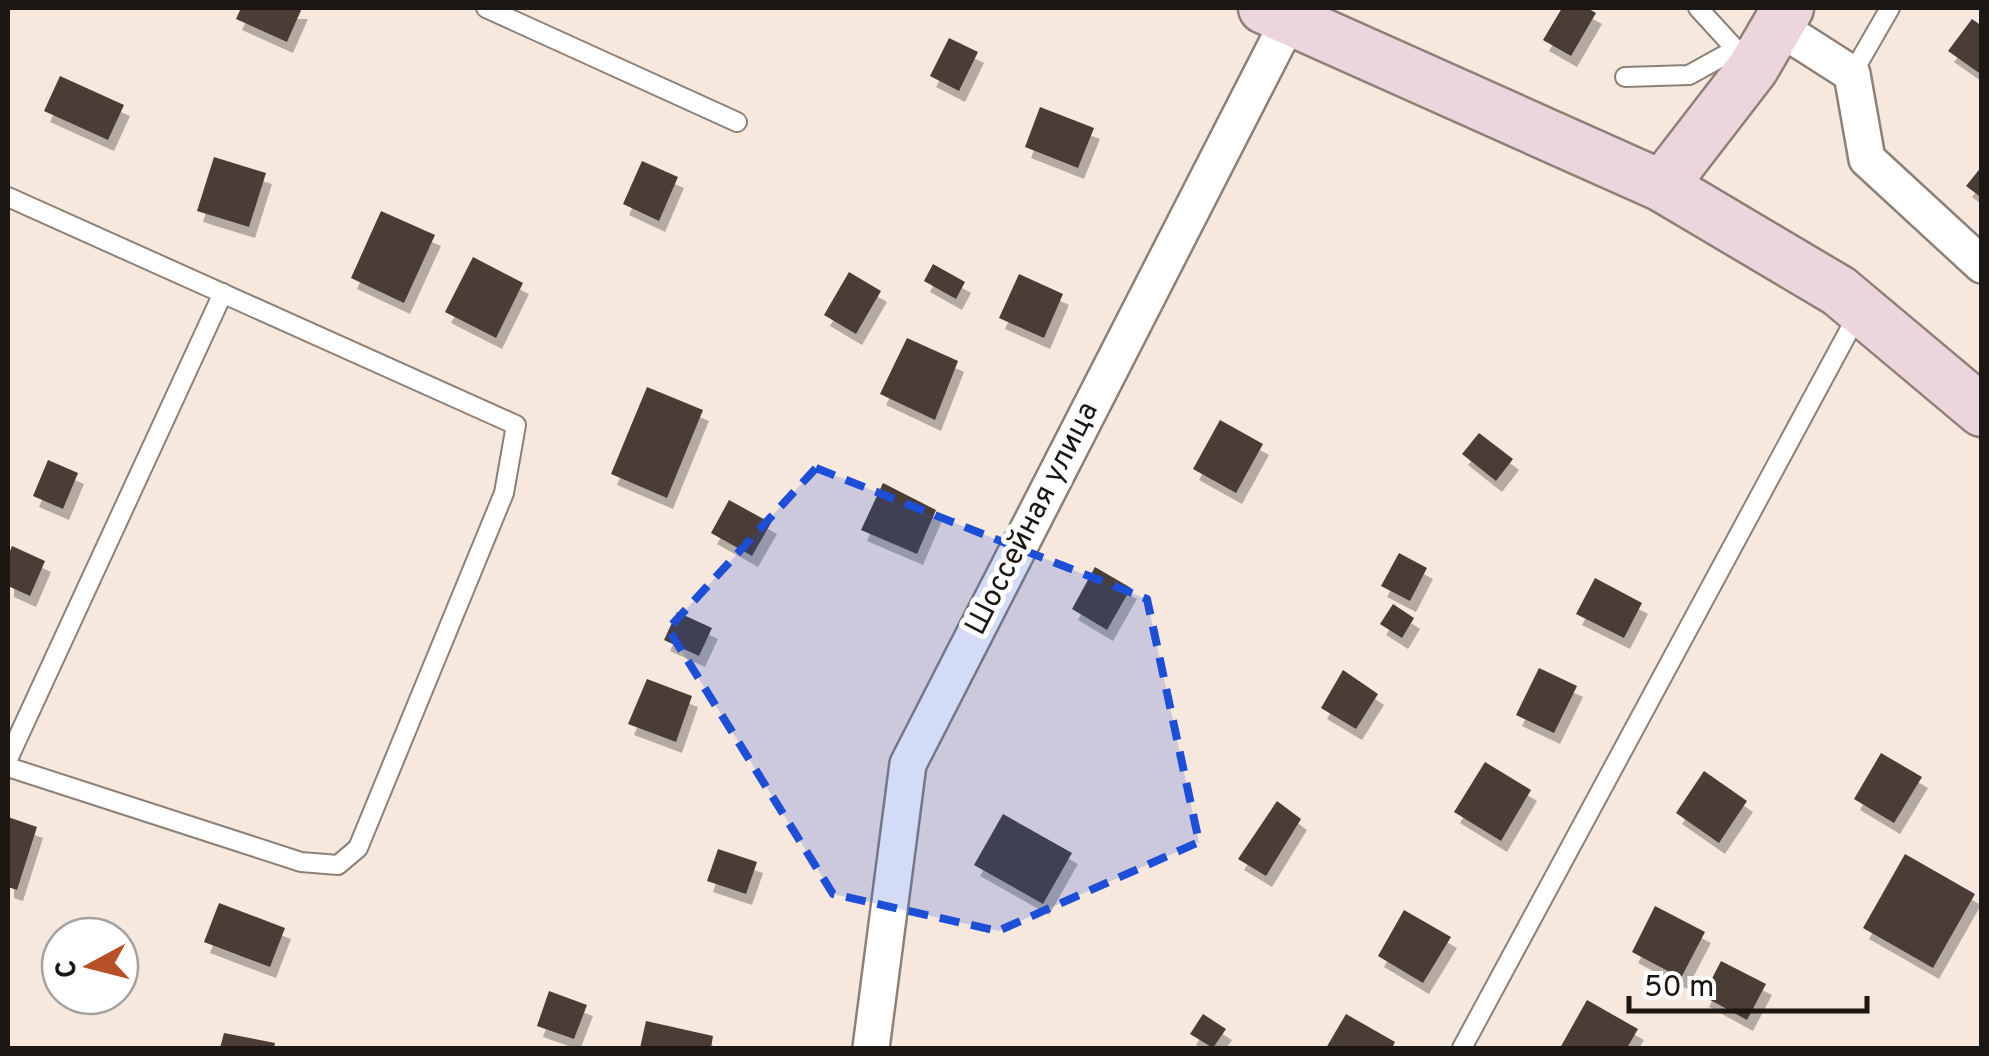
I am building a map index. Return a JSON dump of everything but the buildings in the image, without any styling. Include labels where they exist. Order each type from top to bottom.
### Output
[{"type":"main road","points":[[1277,13],[1662,186],[1839,290],[1982,410]]},
{"type":"main road","points":[[1662,186],[1763,38]]},
{"type":"street","name":"Шоссейная улица","points":[[871,1048],[908,764],[1277,13]]},
{"type":"street","points":[[1763,38],[1852,74],[1866,159],[1982,266]]},
{"type":"lane","points":[[486,8],[737,122]]},
{"type":"lane","points":[[1698,8],[1763,38]]},
{"type":"lane","points":[[1852,74],[1890,8]]},
{"type":"lane","points":[[1625,77],[1689,75],[1763,38]]},
{"type":"lane","points":[[8,197],[516,425],[504,493],[358,848],[338,865],[301,862],[8,767]]},
{"type":"lane","points":[[8,759],[223,294]]},
{"type":"lane","points":[[1462,1048],[1861,309]]},
{"type":"highlighted area","points":[[816,468],[1147,599],[1199,842],[998,931],[833,894],[668,629]]}]
